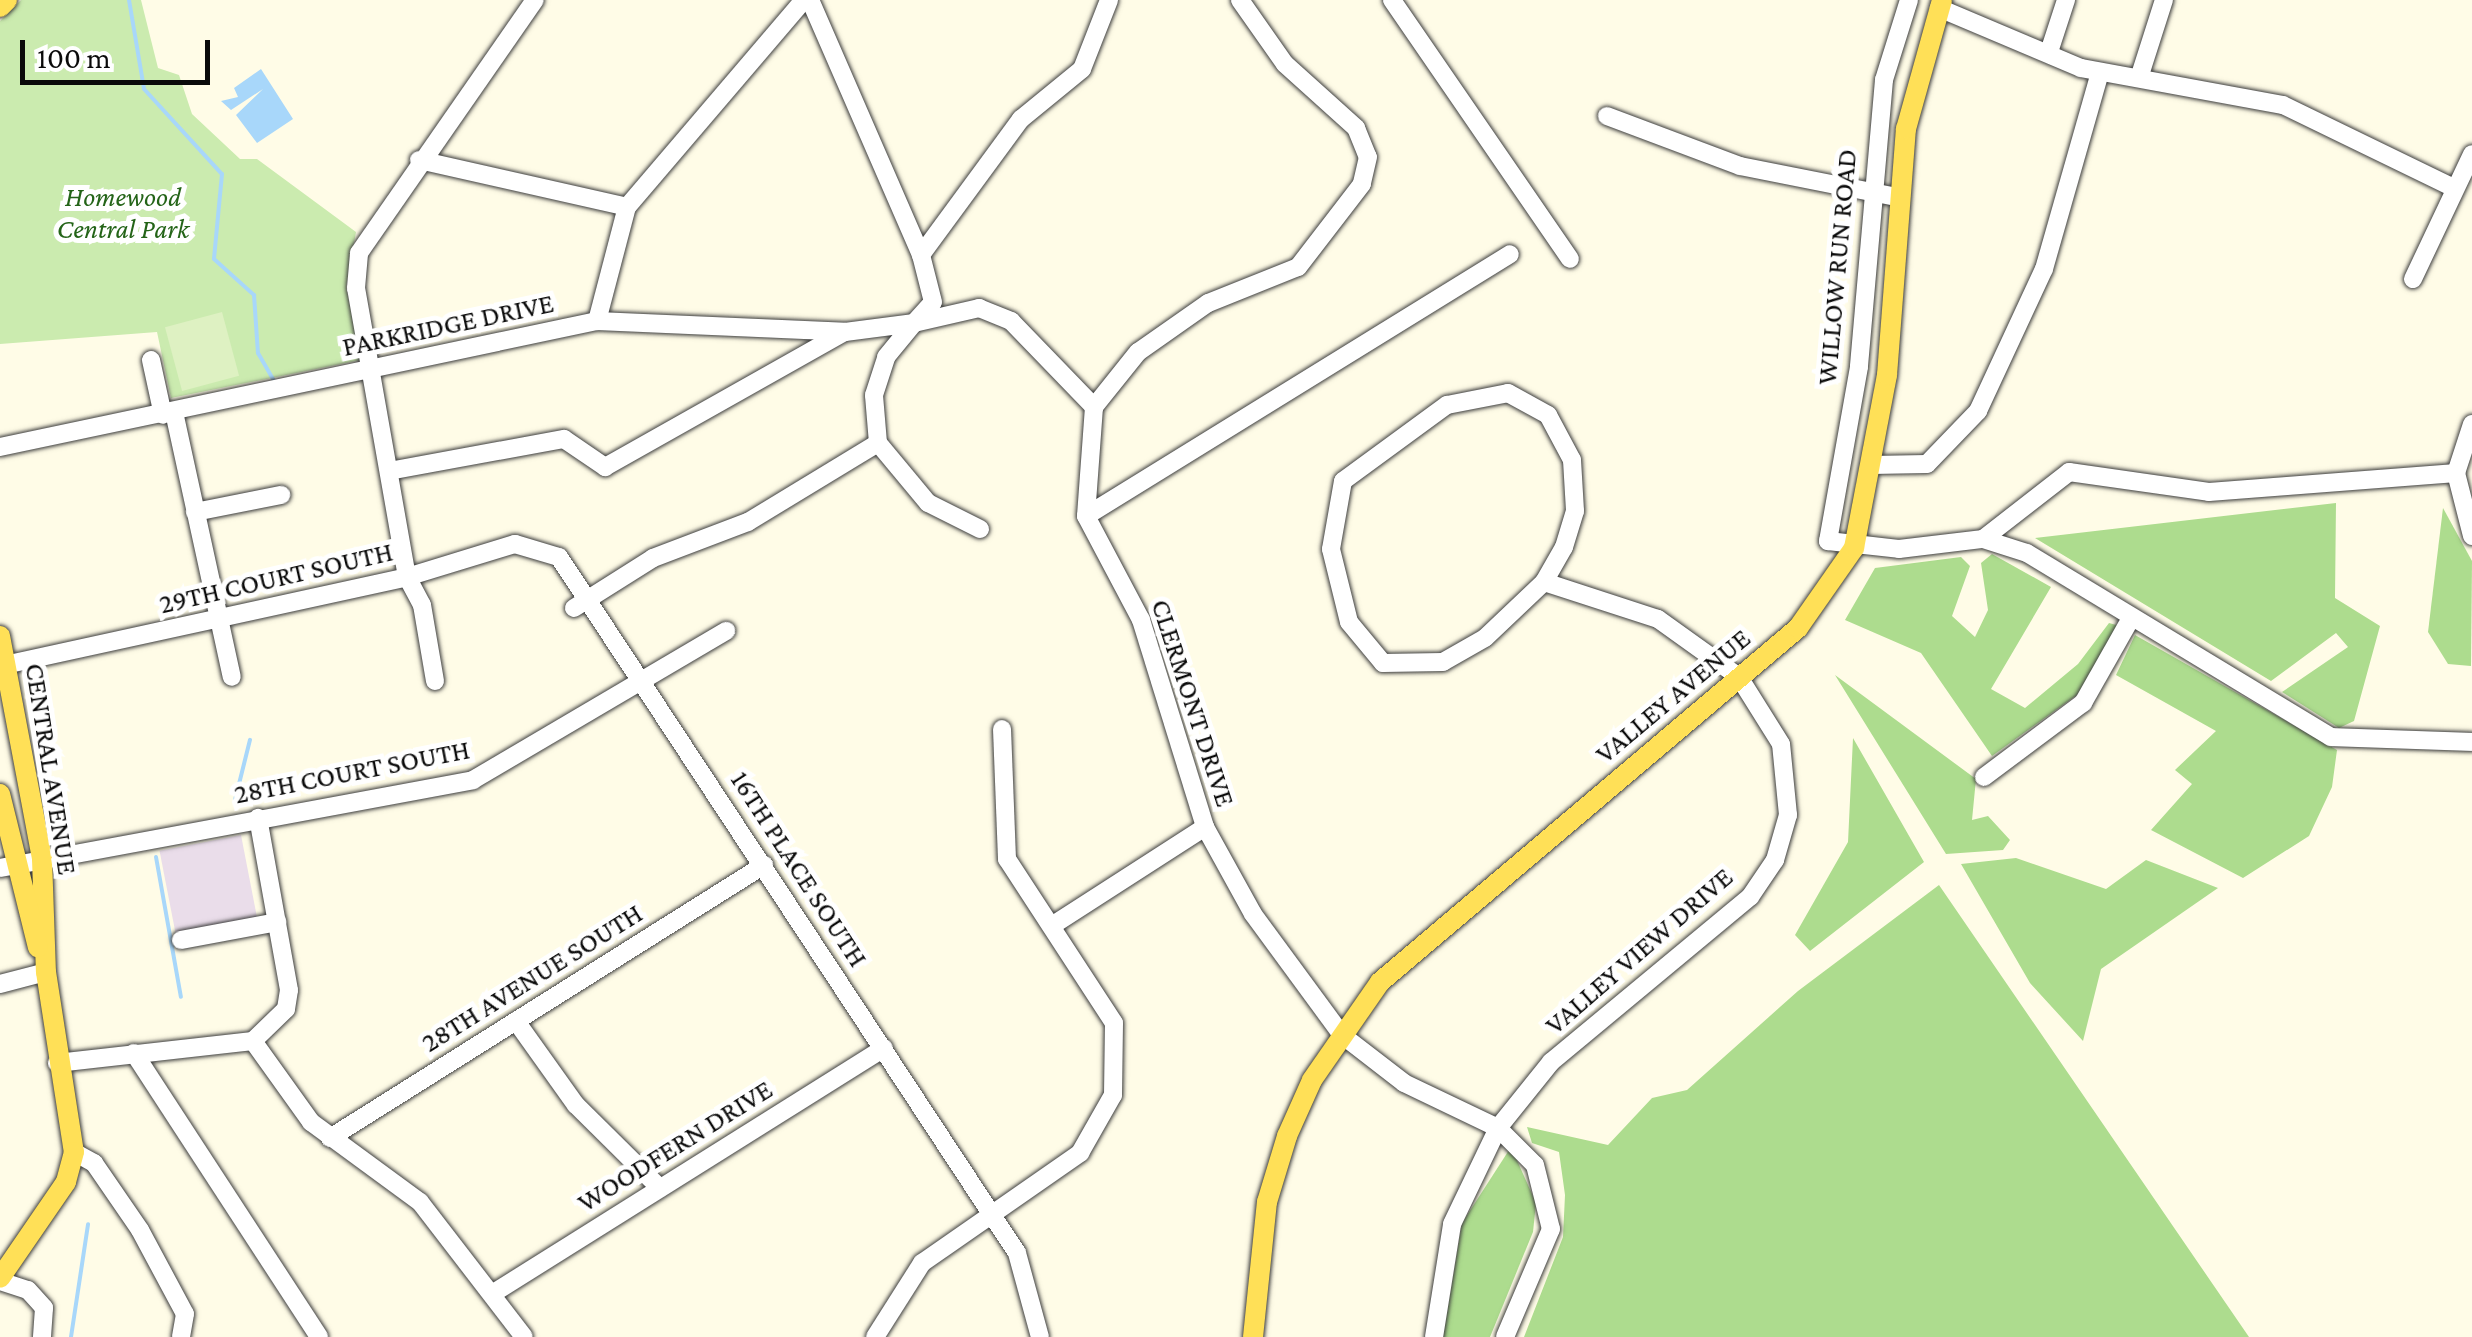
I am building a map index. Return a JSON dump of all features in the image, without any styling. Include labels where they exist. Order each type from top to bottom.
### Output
[{"type":"main road","points":[[0,7],[7,0]]},
{"type":"main road","name":"VALLEY AVENUE","points":[[1253,1337],[1267,1202],[1312,1080],[1342,1035],[1424,936],[1798,628],[1854,548],[1887,375],[1896,197],[1940,4]]},
{"type":"main road","name":"CENTRAL AVENUE","points":[[0,636],[42,859],[46,972],[57,1063],[74,1152],[66,1182],[0,1280]]},
{"type":"main road","name":"CENTRAL AVENUE","points":[[0,794],[6,867],[46,972]]},
{"type":"street","points":[[435,681],[422,605],[407,577],[356,288],[359,253],[420,160],[535,0]]},
{"type":"street","points":[[597,321],[627,207],[807,0],[921,255],[933,302],[886,356],[874,395],[878,444],[928,503],[980,529]]},
{"type":"street","points":[[921,255],[1010,131],[1082,69],[1108,0]]},
{"type":"street","points":[[1086,516],[1094,407],[1167,328],[1298,267],[1362,184],[1368,157],[1356,128],[1284,64],[1240,0]]},
{"type":"street","points":[[1392,0],[1570,259]]},
{"type":"street","name":"WILLOW RUN ROAD","points":[[1854,548],[1828,541],[1860,367],[1867,193],[1884,80],[1908,0]]},
{"type":"street","points":[[2050,49],[2066,0]]},
{"type":"street","points":[[2140,75],[2164,0]]},
{"type":"street","points":[[1940,4],[2100,73],[2140,75],[2283,105],[2454,188]]},
{"type":"street","points":[[1871,465],[1927,464],[1969,427],[2044,269],[2100,73]]},
{"type":"street","points":[[1608,116],[1740,166],[1896,197]]},
{"type":"street","points":[[2413,278],[2472,154]]},
{"type":"street","points":[[420,160],[627,207]]},
{"type":"street","points":[[1086,516],[1200,452],[1510,254]]},
{"type":"street","name":"PARKRIDGE DRIVE","points":[[0,447],[597,321],[846,332],[914,323],[979,308],[1011,321],[1094,407]]},
{"type":"street","points":[[389,472],[564,439],[605,468],[846,332]]},
{"type":"street","points":[[151,360],[169,414],[232,676]]},
{"type":"street","points":[[1508,393],[1548,414],[1572,460],[1575,511],[1544,582],[1486,638],[1443,662],[1383,663],[1349,622],[1331,549],[1332,506],[1343,481],[1390,438],[1472,395],[1508,393]]},
{"type":"street","points":[[2472,424],[2456,473],[2472,536]]},
{"type":"street","points":[[582,603],[653,558],[748,522],[878,444]]},
{"type":"street","points":[[1983,538],[2069,472],[2209,492],[2372,476],[2456,473]]},
{"type":"street","points":[[194,512],[280,496]]},
{"type":"street","name":"CLERMONT DRIVE","points":[[1086,516],[1141,620],[1205,826],[1253,914],[1342,1035],[1404,1083],[1498,1128],[1535,1165],[1551,1230],[1505,1337]]},
{"type":"street","points":[[1854,548],[1983,538],[2027,553],[2130,620],[2331,737],[2472,742]]},
{"type":"street","name":"29TH COURT SOUTH","points":[[3,666],[215,615],[407,577],[514,544],[560,557]]},
{"type":"street","name":"16TH PLACE SOUTH","points":[[560,557],[582,603],[764,865],[991,1214],[1033,1294],[1040,1337]]},
{"type":"street","name":"VALLEY VIEW DRIVE","points":[[1434,1337],[1452,1224],[1498,1128],[1552,1062],[1718,927],[1775,860],[1788,816],[1786,768],[1740,677],[1658,619],[1544,582]]},
{"type":"street","points":[[1984,777],[2082,704],[2130,620]]},
{"type":"street","name":"28TH COURT SOUTH","points":[[6,867],[474,780],[642,685],[726,630]]},
{"type":"street","points":[[875,1337],[922,1263],[1080,1153],[1113,1095],[1114,1023],[1008,859],[1002,729]]},
{"type":"street","points":[[57,1063],[254,1041],[286,1009],[277,922],[258,818]]},
{"type":"street","points":[[1054,925],[1205,826]]},
{"type":"street","name":"28TH AVENUE SOUTH","points":[[330,1138],[764,865]]},
{"type":"street","points":[[182,940],[277,922]]},
{"type":"street","points":[[0,984],[46,972]]},
{"type":"street","points":[[516,1020],[576,1105],[660,1188]]},
{"type":"street","points":[[254,1041],[330,1138],[420,1202],[495,1292],[524,1337]]},
{"type":"street","name":"WOODFERN DRIVE","points":[[495,1292],[884,1048]]},
{"type":"street","points":[[134,1053],[319,1337]]},
{"type":"street","points":[[74,1152],[94,1164],[140,1230],[185,1314],[180,1337]]},
{"type":"street","points":[[0,1280],[28,1290],[44,1308],[42,1337]]},
{"type":"shaded area","points":[[241,835],[257,919],[176,935],[160,851]]},
{"type":"green space","name":"Homewood Central Park","points":[[21,0],[141,0],[158,68],[179,75],[192,114],[240,159],[257,159],[356,232],[346,287],[361,360],[171,398],[157,332],[0,344],[0,21]]},
{"type":"green space","points":[[222,312],[239,376],[182,391],[165,327]]},
{"type":"green space","points":[[2336,503],[2335,598],[2380,626],[2354,721],[2339,728],[2282,692],[2348,647],[2336,633],[2271,681],[2035,538]]},
{"type":"green space","points":[[2443,508],[2472,561],[2471,666],[2448,664],[2428,632]]},
{"type":"green space","points":[[1992,554],[2051,587],[1991,689],[2025,708],[2078,664],[2109,623],[2120,626],[2081,692],[1992,756],[1921,653],[1845,620],[1875,568],[1961,557],[1970,566],[1952,616],[1975,637],[1988,610],[1981,563]]},
{"type":"green space","points":[[2135,635],[2337,750],[2332,787],[2309,836],[2243,878],[2151,830],[2192,784],[2175,770],[2216,731],[2116,675]]},
{"type":"green space","points":[[1835,675],[1976,779],[1972,820],[1988,816],[2010,840],[2003,850],[1946,854]]},
{"type":"green space","points":[[1853,738],[1924,862],[1810,951],[1795,935],[1848,842]]},
{"type":"green space","points":[[2016,858],[2106,889],[2146,860],[2218,888],[2101,969],[2083,1041],[2030,983],[1961,864]]},
{"type":"green space","points":[[1939,885],[2249,1337],[1524,1337],[1563,1237],[1565,1195],[1559,1152],[1532,1143],[1527,1127],[1608,1145],[1652,1098],[1687,1090],[1798,991]]},
{"type":"green space","points":[[1511,1147],[1536,1203],[1533,1232],[1490,1337],[1443,1337],[1462,1223]]},
{"type":"water","points":[[261,69],[293,119],[257,143],[236,115],[263,89],[231,110],[221,101],[238,97],[234,88]]},
{"type":"waterway","points":[[129,0],[144,89],[222,174],[214,259],[254,295],[258,353],[276,384]]},
{"type":"waterway","points":[[235,800],[250,740]]},
{"type":"waterway","points":[[156,857],[181,997]]},
{"type":"waterway","points":[[71,1337],[88,1224]]}]
